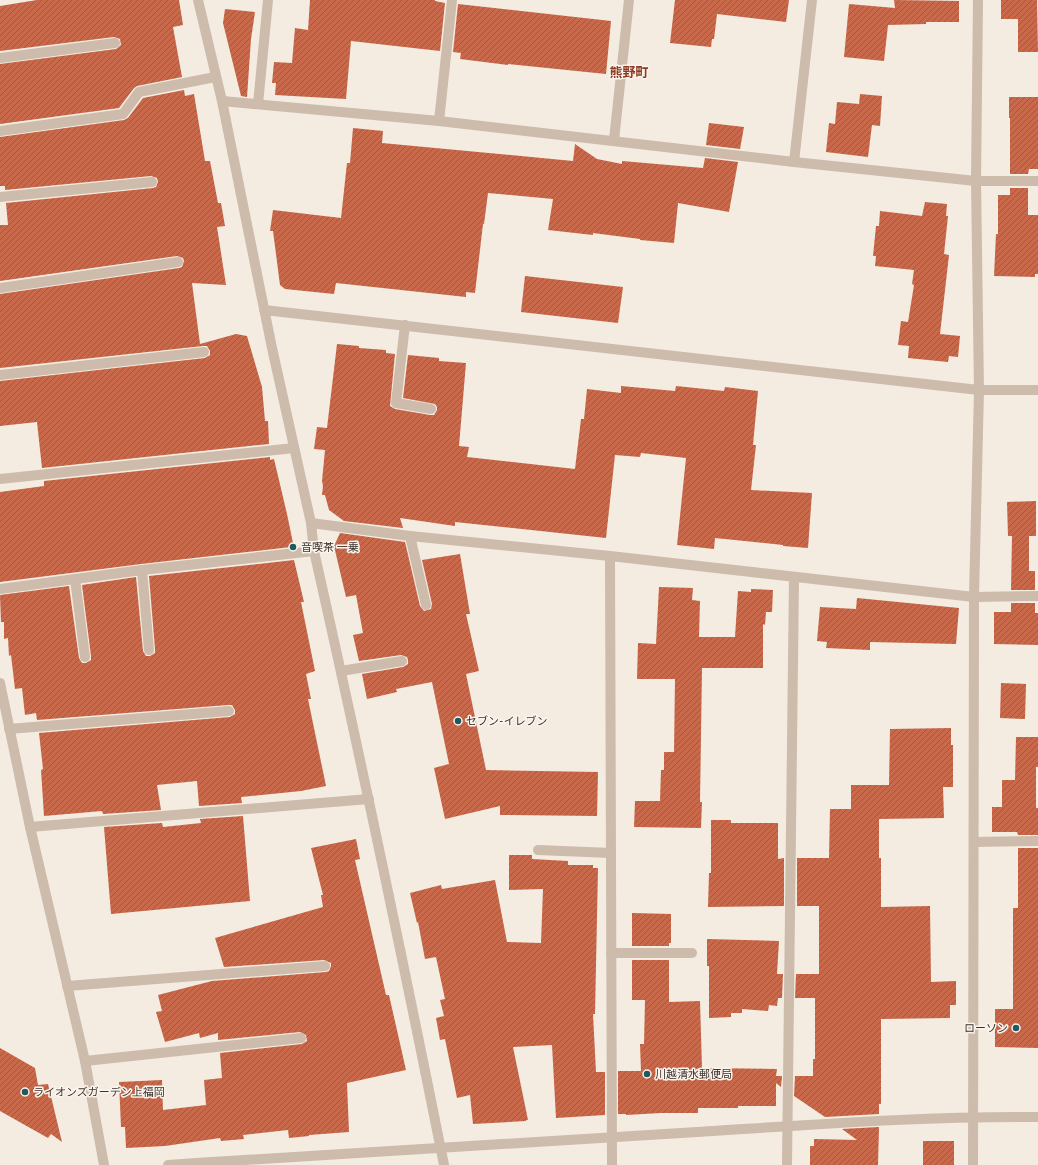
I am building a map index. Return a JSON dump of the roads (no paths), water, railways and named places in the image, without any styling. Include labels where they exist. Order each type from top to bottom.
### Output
[{"type":"street","points":[[198,0],[215,77],[222,100],[264,310],[311,523],[314,551],[369,799],[444,1165]]},
{"type":"street","points":[[258,104],[268,0]]},
{"type":"street","points":[[440,121],[452,0]]},
{"type":"street","points":[[614,140],[629,0]]},
{"type":"street","points":[[794,162],[812,0]]},
{"type":"street","points":[[973,1165],[974,597],[979,390],[976,181],[978,0]]},
{"type":"street","points":[[0,58],[115,43]]},
{"type":"street","points":[[0,131],[123,114],[139,92],[215,77]]},
{"type":"street","points":[[222,100],[440,121],[794,162],[976,181],[1038,181]]},
{"type":"street","points":[[0,197],[152,182]]},
{"type":"street","points":[[0,288],[178,262]]},
{"type":"street","points":[[264,310],[979,390],[1038,390]]},
{"type":"street","points":[[405,325],[396,403],[432,410]]},
{"type":"street","points":[[0,375],[204,352]]},
{"type":"street","points":[[0,479],[294,448]]},
{"type":"street","points":[[311,523],[410,536],[610,556],[794,578],[974,597],[1038,596]]},
{"type":"street","points":[[410,536],[426,605]]},
{"type":"street","points":[[0,589],[142,570],[314,551]]},
{"type":"street","points":[[610,556],[612,1165]]},
{"type":"street","points":[[142,570],[149,650]]},
{"type":"street","points":[[787,1165],[794,578]]},
{"type":"street","points":[[74,579],[85,657]]},
{"type":"street","points":[[341,671],[402,661]]},
{"type":"street","points":[[0,683],[30,827],[85,1061],[104,1165]]},
{"type":"street","points":[[9,729],[229,711]]},
{"type":"street","points":[[30,827],[369,799]]},
{"type":"street","points":[[974,842],[1038,841]]},
{"type":"street","points":[[538,850],[611,852]]},
{"type":"street","points":[[611,953],[692,953]]},
{"type":"street","points":[[68,986],[325,966]]},
{"type":"street","points":[[85,1061],[301,1038]]},
{"type":"street","points":[[168,1165],[440,1146],[973,1116],[1038,1117]]},
{"type":"place","name":"音喫茶 一乗","points":[[293,547]]},
{"type":"place","name":"セブン-イレブン","points":[[458,721]]},
{"type":"place","name":"ローソン","points":[[1016,1028]]},
{"type":"place","name":"川越清水郵便局","points":[[647,1074]]},
{"type":"place","name":"ライオンズガーデン上福岡","points":[[25,1092]]},
{"type":"district","name":"熊野町","points":[[629,72]]}]
